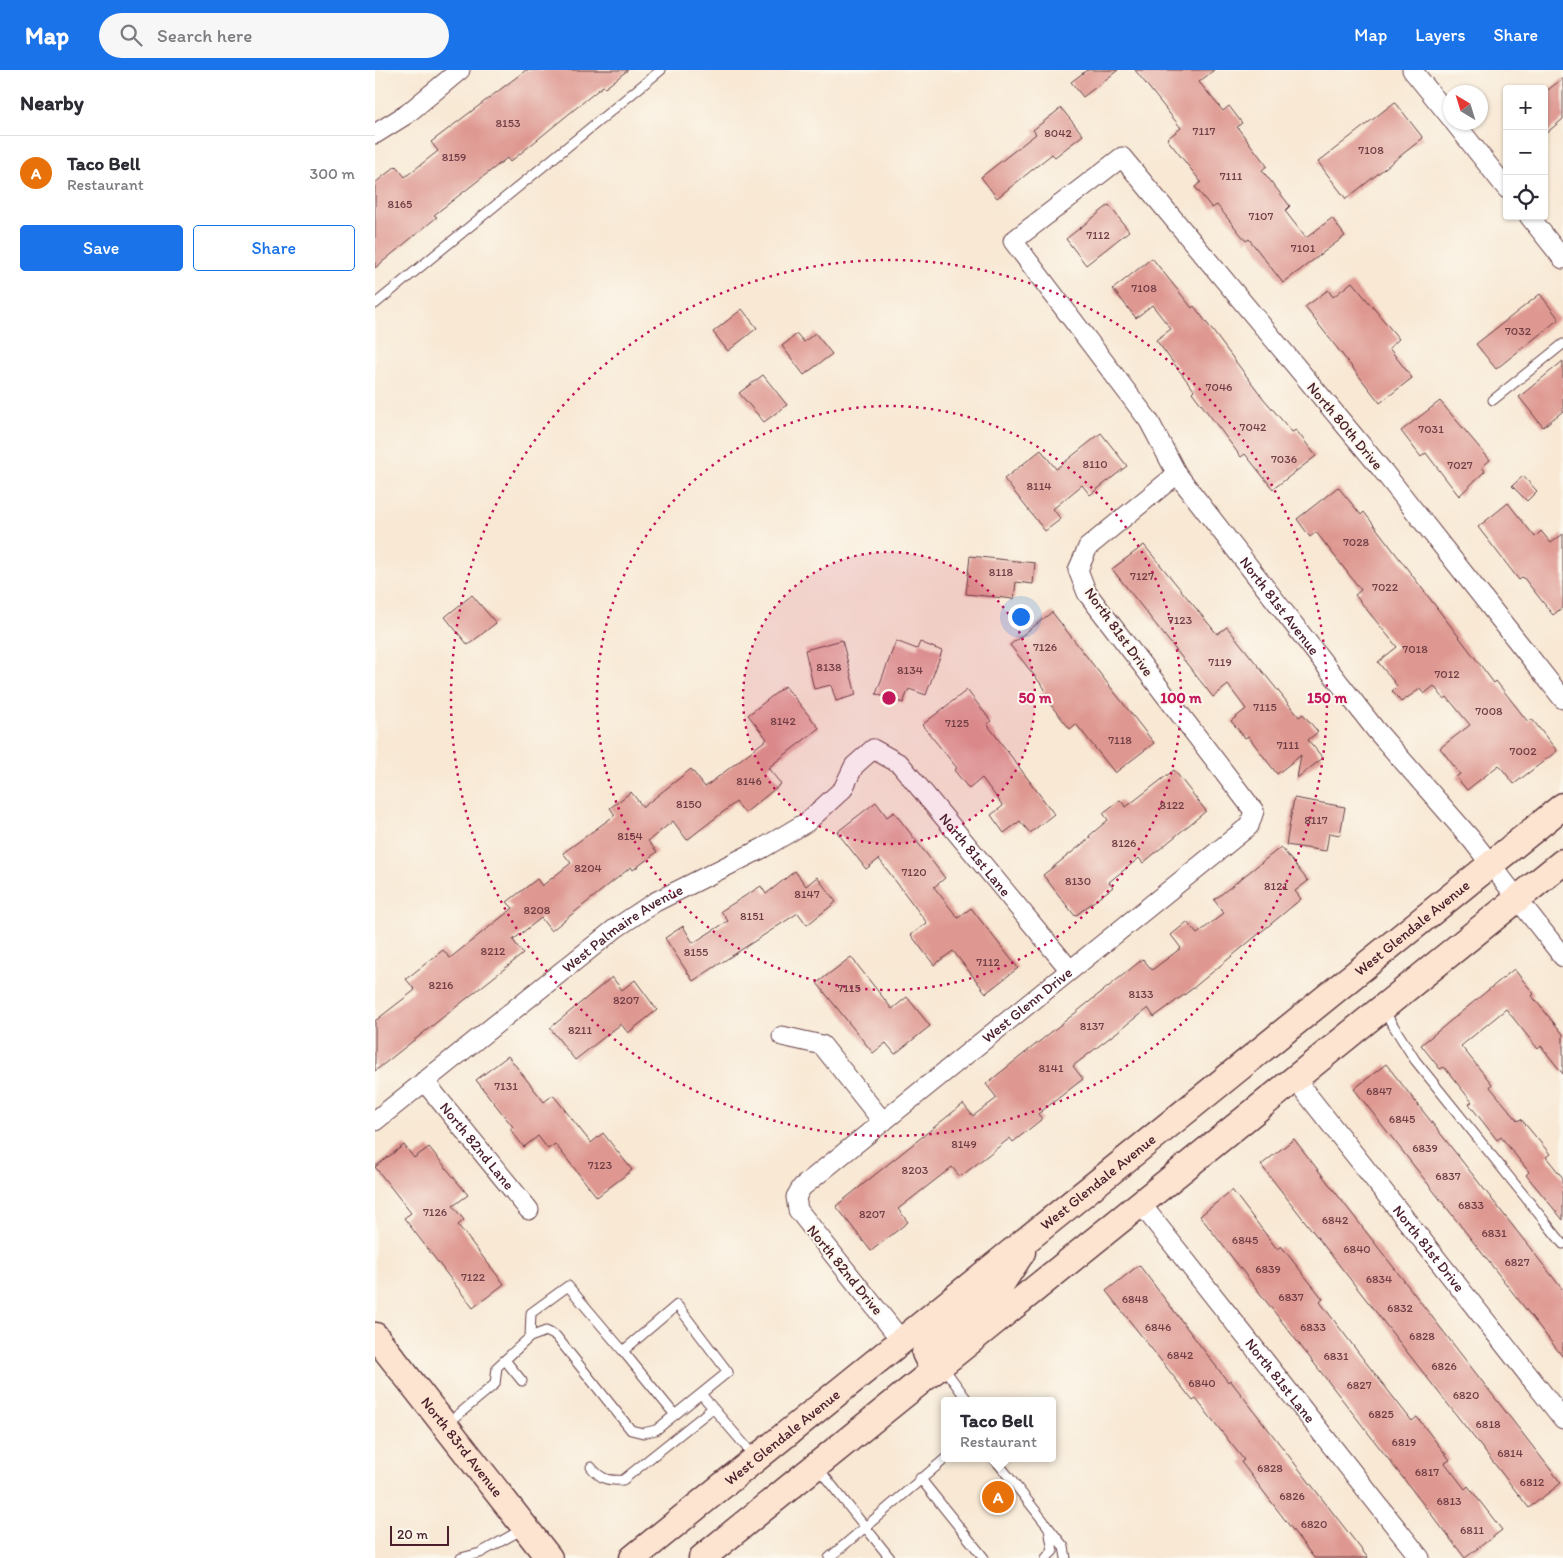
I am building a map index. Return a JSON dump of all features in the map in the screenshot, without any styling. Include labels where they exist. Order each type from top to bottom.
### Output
[{"type":"main road","name":"West Glendale Avenue","points":[[633,1558],[1563,806]]},
{"type":"main road","points":[[702,1558],[1563,862]]},
{"type":"main road","points":[[938,1368],[925,1354],[927,1347],[1001,1284],[1035,1232]]},
{"type":"main road","name":"North 83rd Avenue","points":[[375,1336],[549,1558]]},
{"type":"street","points":[[375,134],[407,114],[460,70]]},
{"type":"street","points":[[1412,70],[1443,108]]},
{"type":"street","points":[[1460,130],[1503,184]]},
{"type":"street","name":"North 80th Drive","points":[[1013,241],[1122,157],[1383,471],[1563,699]]},
{"type":"street","points":[[1532,220],[1563,259]]},
{"type":"street","name":"North 81st Avenue","points":[[1013,241],[1149,421],[1177,474],[1375,729],[1490,864],[1563,957]]},
{"type":"street","name":"North 81st Drive","points":[[1177,474],[1088,547],[1078,570],[1087,593],[1254,811]]},
{"type":"street","name":"North 81st Lane","points":[[873,749],[900,764],[1070,970]]},
{"type":"street","name":"West Palmaire Avenue","points":[[375,1121],[616,928],[655,902],[763,848],[807,822],[843,790],[855,766],[873,749]]},
{"type":"street","name":"West Glenn Drive","points":[[796,1197],[802,1187],[1249,826],[1254,811]]},
{"type":"street","points":[[783,1036],[822,1046],[883,1122]]},
{"type":"street","name":"North 81st Drive","points":[[1295,1079],[1563,1419]]},
{"type":"street","name":"North 82nd Lane","points":[[424,1081],[529,1210]]},
{"type":"street","name":"North 82nd Drive","points":[[796,1197],[798,1210],[901,1340]]},
{"type":"street","name":"North 81st Lane","points":[[1141,1204],[1420,1558]]},
{"type":"lane","points":[[375,304],[661,70]]},
{"type":"lane","points":[[1493,400],[1563,344]]},
{"type":"lane","points":[[1383,1008],[1415,1060],[1563,1244]]},
{"type":"lane","points":[[530,1337],[531,1313],[568,1286],[675,1415]]},
{"type":"lane","points":[[445,1426],[495,1384],[497,1367],[530,1337],[546,1331],[556,1336],[631,1430],[643,1432],[656,1430],[728,1372],[677,1305],[623,1351]]},
{"type":"lane","points":[[505,1360],[522,1381]]},
{"type":"lane","points":[[938,1368],[964,1397]]},
{"type":"lane","points":[[701,1394],[755,1458]]},
{"type":"lane","points":[[591,1468],[600,1477],[608,1481],[623,1480],[713,1408]]},
{"type":"lane","points":[[831,1557],[920,1478],[941,1462]]},
{"type":"lane","points":[[997,1462],[1064,1547],[1066,1558]]},
{"type":"lane","points":[[816,1466],[890,1558]]},
{"type":"lane","points":[[920,1478],[984,1558]]},
{"type":"lane","points":[[1046,1558],[1053,1551],[1049,1527]]},
{"type":"lane","points":[[461,1558],[480,1553],[525,1528]]},
{"type":"building","points":[[526,70],[628,70],[605,88],[603,86],[510,162],[507,158],[434,215],[437,217],[375,268],[375,183],[396,166],[405,177],[438,151],[431,142]]},
{"type":"building","points":[[1087,70],[1118,70],[1083,97],[1071,82]]},
{"type":"building","points":[[1135,70],[1214,70],[1199,82],[1223,111],[1229,106],[1242,123],[1237,127],[1267,166],[1262,170],[1290,206],[1285,211],[1306,238],[1332,218],[1345,236],[1283,283],[1249,239],[1246,241],[1217,205],[1212,208],[1195,187],[1201,182],[1167,139],[1181,128]]},
{"type":"building","points":[[1563,78],[1563,119],[1548,132],[1548,130],[1548,90]]},
{"type":"building","points":[[1395,102],[1423,138],[1346,199],[1318,162]]},
{"type":"building","points":[[1061,108],[1083,135],[1055,157],[1052,154],[997,198],[981,177],[1036,134],[1033,130]]},
{"type":"building","points":[[1109,205],[1129,231],[1086,265],[1066,239]]},
{"type":"building","points":[[1152,258],[1192,308],[1194,306],[1263,398],[1292,432],[1296,430],[1316,456],[1273,489],[1245,454],[1241,457],[1156,340],[1171,329],[1152,305],[1136,318],[1113,289]]},
{"type":"building","points":[[1352,282],[1399,339],[1389,348],[1412,378],[1380,403],[1305,307],[1328,290],[1333,297]]},
{"type":"building","points":[[1540,294],[1559,319],[1496,369],[1476,344]]},
{"type":"building","points":[[742,309],[757,328],[728,351],[713,332]]},
{"type":"building","points":[[815,333],[832,354],[804,375],[782,346],[797,334],[804,342]]},
{"type":"building","points":[[1563,361],[1563,411],[1543,427],[1519,397]]},
{"type":"building","points":[[763,375],[787,405],[764,422],[739,393]]},
{"type":"building","points":[[1440,401],[1490,460],[1482,467],[1485,471],[1459,496],[1426,453],[1421,457],[1401,431]]},
{"type":"building","points":[[1101,433],[1127,466],[1090,495],[1082,485],[1053,509],[1061,519],[1045,531],[1004,479],[1041,450],[1056,469]]},
{"type":"building","points":[[1523,476],[1537,491],[1527,501],[1512,486]]},
{"type":"building","points":[[1338,487],[1361,515],[1364,512],[1494,683],[1496,681],[1528,722],[1532,719],[1557,751],[1514,784],[1499,765],[1467,790],[1456,777],[1460,774],[1440,748],[1470,725],[1447,697],[1444,699],[1434,686],[1424,694],[1420,689],[1401,702],[1392,691],[1397,686],[1378,662],[1397,647],[1355,595],[1361,590],[1316,532],[1310,537],[1297,519]]},
{"type":"building","points":[[1508,503],[1535,537],[1541,531],[1551,543],[1563,534],[1563,607],[1553,615],[1523,577],[1519,580],[1478,527]]},
{"type":"building","points":[[1144,545],[1217,634],[1227,627],[1299,717],[1303,714],[1318,732],[1308,740],[1323,758],[1297,778],[1301,755],[1277,774],[1248,736],[1245,738],[1231,721],[1246,709],[1228,685],[1213,697],[1112,569]]},
{"type":"building","points":[[970,556],[1035,563],[1033,584],[1016,582],[1014,599],[966,594]]},
{"type":"building","points":[[472,595],[496,623],[468,645],[445,617]]},
{"type":"building","points":[[1052,612],[1154,743],[1115,773],[1076,724],[1070,729],[1041,693],[1045,689],[1010,645]]},
{"type":"building","points":[[842,640],[856,695],[836,701],[831,685],[814,689],[805,650]]},
{"type":"building","points":[[896,641],[917,649],[920,642],[942,651],[926,695],[909,689],[903,703],[876,694]]},
{"type":"building","points":[[785,686],[819,728],[768,768],[781,784],[745,813],[736,802],[687,840],[673,821],[648,841],[657,852],[633,870],[631,867],[551,931],[541,918],[513,940],[523,954],[375,1071],[375,1021],[415,990],[406,979],[443,950],[450,958],[513,908],[507,902],[537,879],[542,886],[571,863],[563,853],[615,815],[610,808],[631,792],[643,807],[691,769],[705,787],[767,739],[748,715]]},
{"type":"building","points":[[967,690],[991,721],[987,724],[1054,814],[1030,833],[1020,821],[1004,833],[991,815],[1003,806],[982,778],[969,789],[954,770],[957,768],[922,725]]},
{"type":"building","points":[[1174,770],[1206,811],[1143,863],[1139,858],[1109,882],[1113,887],[1075,916],[1043,875],[1090,838],[1089,836],[1108,820],[1103,813],[1120,800],[1126,807]]},
{"type":"building","points":[[1294,798],[1345,807],[1340,835],[1329,833],[1326,851],[1286,845]]},
{"type":"building","points":[[876,802],[887,817],[894,812],[945,878],[934,887],[958,918],[971,908],[1018,968],[986,993],[953,951],[934,965],[911,935],[927,923],[879,859],[866,869],[837,832]]},
{"type":"building","points":[[1281,847],[1308,881],[1295,891],[1301,899],[1192,989],[1154,1017],[1148,1008],[1073,1066],[1083,1079],[1038,1114],[1042,1119],[1013,1142],[1010,1138],[960,1177],[952,1167],[898,1209],[908,1222],[871,1251],[836,1206],[963,1104],[973,1116],[997,1098],[986,1084],[1143,959],[1152,970],[1181,948],[1171,935],[1187,922],[1197,934],[1224,913],[1214,900]]},
{"type":"building","points":[[795,871],[806,886],[817,877],[836,902],[807,925],[798,913],[693,981],[665,938],[683,926],[693,943],[728,921],[721,911],[761,886],[766,894]]},
{"type":"building","points":[[851,957],[892,1009],[907,997],[930,1026],[895,1054],[886,1043],[873,1053],[817,983]]},
{"type":"building","points":[[1514,969],[1534,994],[1532,996],[1563,1034],[1563,1074],[1541,1046],[1538,1049],[1506,1009],[1461,1046],[1492,1084],[1490,1087],[1518,1121],[1521,1119],[1550,1154],[1546,1157],[1563,1178],[1563,1220],[1526,1175],[1529,1172],[1501,1137],[1497,1140],[1469,1104],[1472,1102],[1444,1067],[1440,1069],[1421,1045]]},
{"type":"building","points":[[612,977],[622,990],[635,980],[657,1010],[628,1033],[621,1024],[575,1060],[550,1028]]},
{"type":"building","points":[[508,1056],[544,1102],[553,1095],[591,1143],[603,1133],[632,1170],[597,1197],[555,1144],[548,1149],[538,1136],[524,1147],[510,1129],[513,1127],[476,1080]]},
{"type":"building","points":[[1386,1064],[1563,1290],[1563,1357],[1354,1089]]},
{"type":"building","points":[[1294,1139],[1561,1483],[1529,1508],[1261,1165]]},
{"type":"building","points":[[404,1145],[414,1158],[429,1147],[468,1195],[453,1206],[464,1220],[458,1225],[504,1284],[473,1308],[404,1218],[411,1213],[375,1167]]},
{"type":"building","points":[[1232,1190],[1277,1249],[1281,1246],[1323,1299],[1320,1302],[1412,1421],[1417,1417],[1450,1460],[1445,1463],[1465,1489],[1468,1486],[1502,1530],[1465,1558],[1200,1216]]},
{"type":"building","points":[[1139,1265],[1228,1382],[1230,1380],[1368,1558],[1314,1558],[1241,1462],[1244,1460],[1196,1399],[1193,1401],[1106,1291]]},
{"type":"place","name":"Taco Bell","points":[[998,1497]]}]
